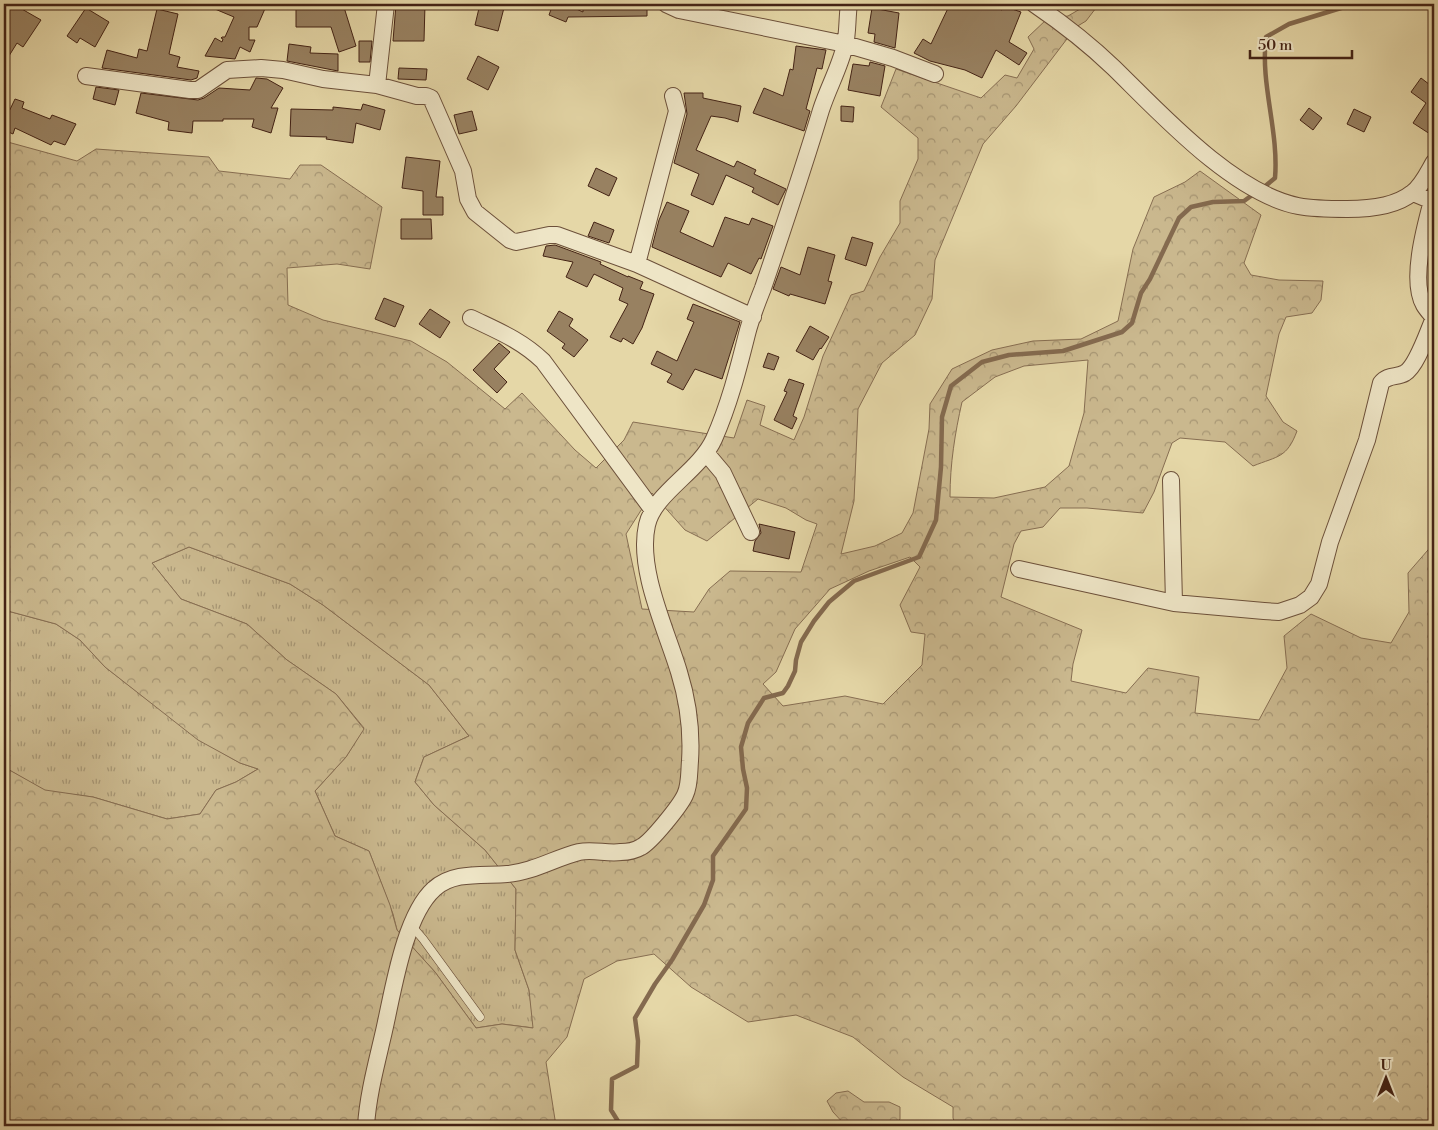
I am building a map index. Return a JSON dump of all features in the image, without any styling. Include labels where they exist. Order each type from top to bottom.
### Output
[{"type":"street","points":[[377,86],[386,4]]},
{"type":"street","points":[[666,4],[679,10],[846,44],[893,58],[935,74]]},
{"type":"street","points":[[366,1126],[367,1110],[396,979],[411,925],[424,899],[441,884],[460,877],[510,874],[533,869],[580,852],[597,850],[619,852],[639,848],[647,842],[676,810],[687,792],[691,750],[690,720],[680,674],[659,614],[647,568],[646,526],[652,509],[707,454],[719,429],[736,380],[753,317],[787,220],[823,105],[846,44],[848,4]]},
{"type":"street","points":[[1034,4],[1090,46],[1145,99],[1217,163],[1247,184],[1274,197],[1297,206],[1327,209],[1358,209],[1382,206],[1413,193],[1434,162]]},
{"type":"street","points":[[86,76],[198,90],[227,70],[261,68],[377,86],[432,98],[463,170],[470,205],[474,212],[510,240],[522,242],[556,235],[637,264],[753,317]]},
{"type":"street","points":[[637,264],[677,111],[673,96]]},
{"type":"street","points":[[1020,569],[1174,603],[1219,608],[1279,612],[1300,605],[1311,597],[1318,584],[1330,542],[1367,440],[1381,383],[1385,378],[1400,375],[1409,370],[1434,318],[1423,304],[1419,270],[1422,240],[1433,201],[1413,193]]},
{"type":"street","points":[[471,318],[512,337],[543,361],[652,509]]},
{"type":"street","points":[[707,454],[723,473],[751,532]]},
{"type":"street","points":[[1171,480],[1174,603]]},
{"type":"lane","points":[[411,925],[480,1018]]},
{"type":"green space","points":[[1082,4],[1099,4],[1086,21],[1076,27],[1016,106],[983,144],[935,260],[932,299],[915,335],[882,363],[858,409],[854,501],[841,554],[875,546],[902,533],[913,513],[929,429],[930,404],[952,369],[992,350],[1033,341],[1081,339],[1118,321],[1133,249],[1154,197],[1185,182],[1200,171],[1261,215],[1244,263],[1251,275],[1279,280],[1323,281],[1321,300],[1312,313],[1286,317],[1279,334],[1266,396],[1283,422],[1297,431],[1289,446],[1281,455],[1253,466],[1225,442],[1180,438],[1172,443],[1154,492],[1143,513],[1087,508],[1060,508],[1043,527],[1021,531],[1014,544],[1001,597],[1082,630],[1073,664],[1071,681],[1126,693],[1148,668],[1199,677],[1195,713],[1259,720],[1287,668],[1284,636],[1311,614],[1361,638],[1391,643],[1409,612],[1408,573],[1434,543],[1434,1126],[956,1126],[953,1118],[953,1107],[903,1077],[853,1037],[796,1015],[748,1022],[691,987],[654,954],[617,961],[584,979],[567,1037],[546,1062],[556,1126],[4,1126],[4,767],[45,790],[93,797],[167,819],[200,814],[216,790],[236,782],[258,769],[240,763],[198,740],[105,667],[80,640],[56,624],[4,610],[4,141],[77,161],[96,149],[209,157],[219,171],[290,179],[300,165],[321,165],[382,207],[370,269],[337,264],[287,268],[288,305],[323,320],[411,341],[447,362],[505,409],[522,393],[575,450],[596,468],[624,440],[633,422],[734,438],[747,400],[765,406],[760,425],[794,440],[804,417],[823,356],[851,295],[864,291],[880,257],[900,223],[900,201],[918,159],[918,138],[881,107],[896,69],[981,98],[1005,75],[1017,78],[1034,49],[1028,37],[1047,19],[1068,16],[1080,9]],"holes":[[[1088,360],[1084,413],[1069,466],[1045,487],[994,498],[950,497],[953,449],[962,402],[995,377],[1024,366]],[[652,493],[685,530],[707,541],[758,499],[786,508],[817,524],[801,572],[730,571],[709,589],[694,612],[642,609],[626,534]],[[189,547],[290,584],[323,605],[429,685],[469,736],[424,757],[415,782],[434,805],[485,850],[516,889],[515,950],[529,990],[533,1028],[502,1024],[476,1028],[435,972],[397,930],[390,905],[369,851],[335,836],[315,791],[346,757],[364,729],[336,694],[287,660],[247,624],[181,599],[152,563]],[[910,557],[920,567],[900,605],[911,632],[925,634],[922,665],[883,704],[845,696],[783,706],[763,684],[776,672],[795,629],[830,589],[869,571]]]},
{"type":"green space","points":[[189,547],[290,584],[323,605],[429,685],[469,736],[424,757],[415,782],[434,805],[485,850],[516,889],[515,950],[529,990],[534,1028],[502,1024],[476,1028],[435,972],[397,930],[393,914],[369,851],[335,836],[315,791],[346,757],[364,728],[336,694],[287,660],[247,624],[181,599],[152,563]]},
{"type":"green space","points":[[4,610],[56,624],[80,640],[105,667],[198,739],[240,763],[258,769],[236,782],[216,790],[200,814],[167,819],[93,797],[45,791],[4,767]]},
{"type":"green space","points":[[848,1091],[864,1102],[889,1102],[900,1107],[900,1119],[896,1126],[846,1126],[833,1112],[827,1101],[836,1093]]},
{"type":"building","points":[[4,4],[13,4],[41,20],[23,47],[17,43],[4,64]]},
{"type":"building","points":[[203,4],[267,4],[257,27],[249,27],[249,40],[255,40],[250,52],[240,47],[235,59],[205,56],[215,38],[222,42],[223,39],[221,38],[225,37],[234,17]]},
{"type":"building","points":[[296,4],[343,4],[356,46],[339,52],[331,27],[296,27]]},
{"type":"building","points":[[396,4],[425,4],[424,41],[393,41]]},
{"type":"building","points":[[480,4],[505,4],[498,31],[475,25]]},
{"type":"building","points":[[553,4],[565,4],[583,12],[583,4],[647,4],[647,16],[568,17],[566,22],[549,15]]},
{"type":"building","points":[[950,4],[984,4],[1002,10],[1003,6],[1021,12],[1009,42],[1027,53],[1019,65],[996,50],[982,78],[965,70],[930,61],[914,53],[923,39],[931,44]]},
{"type":"building","points":[[86,8],[109,22],[95,47],[80,38],[77,43],[67,36]]},
{"type":"building","points":[[872,8],[899,13],[895,48],[874,42],[875,34],[868,33]]},
{"type":"building","points":[[157,9],[178,14],[169,54],[180,57],[177,67],[199,71],[197,78],[191,80],[102,68],[107,50],[137,58],[139,49],[147,51]]},
{"type":"building","points":[[359,41],[372,41],[370,62],[359,62]]},
{"type":"building","points":[[289,44],[311,47],[310,53],[338,54],[338,71],[287,61]]},
{"type":"building","points":[[796,46],[826,50],[822,69],[817,68],[806,109],[810,111],[804,131],[753,113],[764,88],[783,96],[790,69],[793,70]]},
{"type":"building","points":[[478,56],[499,67],[488,90],[467,79]]},
{"type":"building","points":[[870,62],[885,66],[880,96],[848,90],[853,64],[869,66]]},
{"type":"building","points":[[399,68],[427,69],[426,80],[398,79]]},
{"type":"building","points":[[256,78],[267,79],[283,88],[271,108],[278,108],[271,133],[252,127],[254,119],[193,121],[192,133],[168,130],[169,122],[136,113],[141,93],[198,100],[219,88],[250,90]]},
{"type":"building","points":[[1421,78],[1434,88],[1434,128],[1430,134],[1413,123],[1426,103],[1411,92]]},
{"type":"building","points":[[96,87],[119,90],[115,105],[93,99]]},
{"type":"building","points":[[684,93],[703,93],[703,98],[741,106],[738,122],[711,116],[696,150],[734,167],[737,161],[756,170],[754,174],[786,189],[778,205],[752,192],[754,188],[726,175],[713,205],[691,195],[699,174],[674,163],[687,114]]},
{"type":"building","points":[[15,99],[24,102],[22,108],[50,119],[52,115],[76,124],[65,145],[54,141],[51,145],[15,128],[13,134],[4,130],[4,122]]},
{"type":"building","points":[[363,104],[385,110],[380,130],[356,123],[353,143],[326,139],[327,137],[290,136],[291,109],[333,110],[333,107],[361,110]]},
{"type":"building","points":[[841,106],[854,107],[853,122],[841,121]]},
{"type":"building","points":[[1309,108],[1322,118],[1313,130],[1300,120]]},
{"type":"building","points":[[1354,109],[1371,117],[1364,132],[1347,124]]},
{"type":"building","points":[[472,111],[477,130],[459,134],[454,115]]},
{"type":"building","points":[[406,157],[440,161],[436,197],[443,197],[443,215],[423,215],[423,191],[402,188]]},
{"type":"building","points":[[596,168],[617,178],[609,196],[588,186]]},
{"type":"building","points":[[667,202],[689,211],[680,232],[713,247],[725,217],[749,225],[752,218],[773,226],[761,259],[759,258],[751,274],[728,263],[721,277],[652,247],[659,220]]},
{"type":"building","points":[[401,219],[431,219],[432,239],[401,239]]},
{"type":"building","points":[[594,222],[614,230],[609,243],[588,236]]},
{"type":"building","points":[[852,237],[873,243],[866,266],[845,259]]},
{"type":"building","points":[[555,245],[601,262],[600,264],[643,282],[640,289],[654,294],[642,328],[633,344],[623,338],[621,342],[610,337],[628,304],[619,300],[623,288],[594,274],[587,287],[566,277],[573,262],[543,256],[546,246]]},
{"type":"building","points":[[808,247],[835,255],[828,281],[832,282],[825,304],[790,294],[789,296],[773,289],[781,267],[800,275]]},
{"type":"building","points":[[384,298],[404,306],[395,327],[375,319]]},
{"type":"building","points":[[693,304],[740,322],[722,379],[695,369],[683,390],[667,382],[672,374],[651,364],[657,351],[677,361],[694,322],[687,319]]},
{"type":"building","points":[[430,309],[450,322],[440,338],[419,324]]},
{"type":"building","points":[[559,311],[573,319],[569,326],[588,340],[574,357],[562,348],[565,344],[547,331]]},
{"type":"building","points":[[810,326],[829,337],[813,360],[796,351]]},
{"type":"building","points":[[499,343],[510,352],[494,369],[507,382],[497,393],[473,370]]},
{"type":"building","points":[[768,353],[779,357],[774,370],[763,367]]},
{"type":"building","points":[[789,379],[804,384],[793,416],[797,418],[792,429],[774,420],[787,392],[784,391]]},
{"type":"building","points":[[759,524],[795,532],[789,559],[753,551],[755,541],[761,533]]},
{"type":"waterway","points":[[1263,188],[1275,178],[1276,160],[1265,72],[1266,37],[1289,24],[1354,4]]},
{"type":"waterway","points":[[621,1126],[611,1110],[612,1079],[637,1066],[638,1041],[635,1018],[704,905],[713,880],[713,856],[746,809],[747,788],[741,747],[748,723],[764,698],[783,693],[788,686],[795,671],[801,642],[829,602],[854,581],[919,557],[936,520],[941,467],[942,417],[951,386],[982,362],[1009,355],[1063,351],[1122,332],[1132,323],[1141,293],[1150,279],[1179,218],[1191,207],[1213,202],[1244,201],[1255,193]]}]
